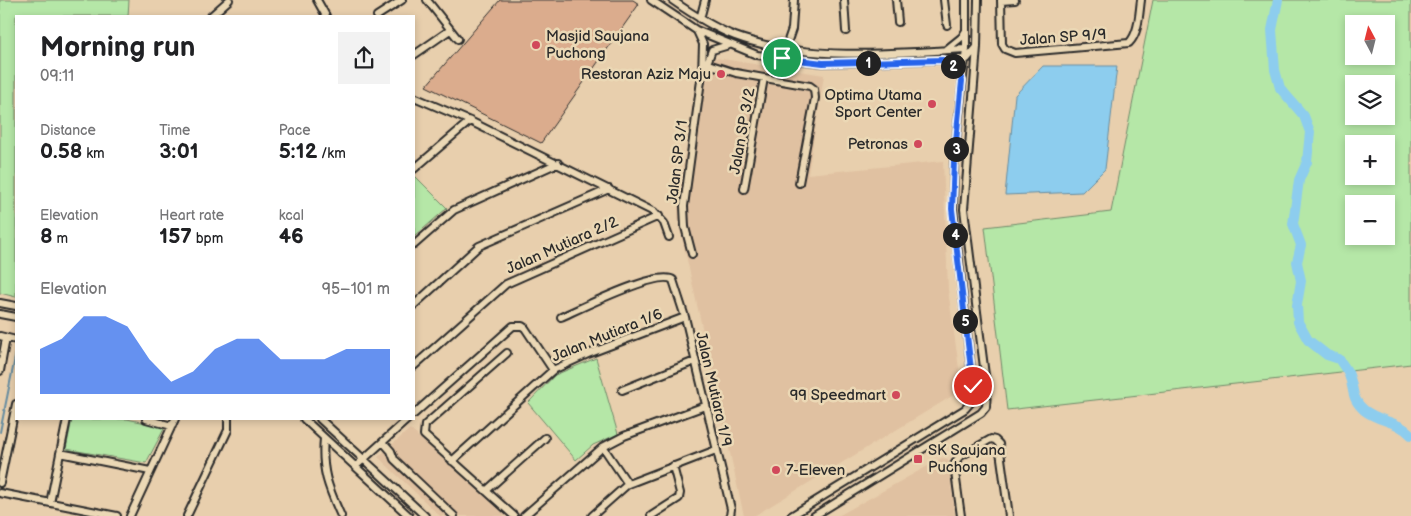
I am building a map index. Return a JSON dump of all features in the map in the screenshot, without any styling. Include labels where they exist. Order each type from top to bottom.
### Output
[{"type":"street","points":[[211,15],[229,0]]},
{"type":"street","points":[[317,0],[325,15]]},
{"type":"street","points":[[379,15],[402,0]]},
{"type":"street","points":[[427,0],[458,39]]},
{"type":"street","points":[[650,0],[696,30],[757,55],[823,63],[943,60],[965,59],[972,55],[977,47]]},
{"type":"street","points":[[672,0],[700,19],[736,36],[786,49],[823,53],[966,49],[972,55],[976,69]]},
{"type":"street","points":[[700,19],[705,0]]},
{"type":"street","points":[[782,58],[792,29],[794,0]]},
{"type":"street","points":[[844,0],[846,32]]},
{"type":"street","points":[[896,0],[898,22]]},
{"type":"street","points":[[944,0],[947,25]]},
{"type":"street","points":[[791,516],[965,409],[972,401],[973,386],[954,225],[953,180],[966,49],[966,0]]},
{"type":"street","points":[[814,516],[981,413],[986,407],[987,392],[964,209],[976,69],[978,0]]},
{"type":"street","points":[[1001,1],[1015,0]]},
{"type":"street","name":"Jalan SP 9/9","points":[[1001,1],[1002,44],[1005,49],[1015,53],[1129,43],[1133,39],[1136,30],[1141,0]]},
{"type":"street","points":[[415,54],[450,30]]},
{"type":"street","name":"Jalan SP 3/1","points":[[692,254],[685,227],[684,206],[702,73],[703,44],[696,30]]},
{"type":"street","points":[[946,50],[962,37],[966,30]]},
{"type":"street","name":"Jalan SP 3/1","points":[[702,73],[708,64],[712,50],[731,45]]},
{"type":"street","points":[[943,60],[951,64],[959,72],[962,81]]},
{"type":"street","points":[[708,64],[736,73],[810,86],[814,89],[815,98],[800,183]]},
{"type":"street","name":"Jalan SP 3/2","points":[[744,189],[764,78]]},
{"type":"street","points":[[415,100],[470,121],[558,163],[659,216],[664,223],[668,237]]},
{"type":"street","points":[[415,168],[470,121]]},
{"type":"street","points":[[415,244],[454,210],[558,163]]},
{"type":"street","points":[[415,304],[479,246],[609,189]]},
{"type":"street","points":[[954,225],[964,209]]},
{"type":"street","name":"Jalan Mutiara 2/2","points":[[415,365],[506,284],[659,216]]},
{"type":"street","points":[[954,225],[966,232]]},
{"type":"street","name":"Jalan Mutiara 1/9","points":[[561,317],[631,286],[661,277],[670,278],[675,283],[731,509],[730,516]]},
{"type":"street","points":[[0,303],[15,306]]},
{"type":"street","points":[[0,314],[15,317]]},
{"type":"street","name":"Jalan Mutiara 1/6","points":[[452,461],[552,370],[588,354],[685,318]]},
{"type":"street","points":[[415,413],[513,326],[517,325],[525,328],[552,370]]},
{"type":"street","points":[[0,371],[3,337]]},
{"type":"street","points":[[507,353],[425,426],[423,430],[424,435],[514,516]]},
{"type":"street","points":[[622,390],[695,361]]},
{"type":"street","points":[[524,516],[603,447],[624,436],[705,406]]},
{"type":"street","points":[[0,483],[15,409]]},
{"type":"street","points":[[50,502],[67,420]]},
{"type":"street","points":[[150,420],[172,426]]},
{"type":"street","points":[[130,516],[175,420]]},
{"type":"street","points":[[305,420],[409,516]]},
{"type":"street","points":[[321,420],[424,516]]},
{"type":"street","points":[[356,466],[405,420]]},
{"type":"street","points":[[188,516],[228,430],[228,421]]},
{"type":"street","points":[[324,438],[323,470],[328,487],[341,516]]},
{"type":"street","points":[[486,491],[545,438]]},
{"type":"street","points":[[960,516],[954,465],[956,461],[986,440],[995,440],[999,444],[1009,516]]},
{"type":"street","points":[[383,442],[391,451],[394,459],[454,516]]},
{"type":"street","points":[[603,447],[628,484]]},
{"type":"street","points":[[592,516],[628,484],[716,450]]},
{"type":"street","points":[[60,453],[150,471]]},
{"type":"street","points":[[651,516],[679,498],[680,493],[673,466]]},
{"type":"street","points":[[0,493],[118,516]]},
{"type":"shaded area","points":[[716,58],[824,75],[808,174],[943,161],[948,290],[962,390],[754,516],[744,516],[678,219],[678,204],[698,71]]},
{"type":"shaded area","points":[[410,429],[506,516],[440,516],[378,457]]},
{"type":"shaded area","points":[[942,458],[948,459],[955,516],[838,516]]},
{"type":"green space","points":[[0,0],[129,0],[128,15],[15,15],[15,297],[0,293]]},
{"type":"green space","points":[[1153,0],[1411,0],[1411,364],[1007,410],[985,227],[1111,212]]},
{"type":"green space","points":[[415,176],[447,208],[415,236]]},
{"type":"green space","points":[[596,358],[618,434],[593,445],[576,460],[528,403],[555,375]]},
{"type":"green space","points":[[72,420],[132,420],[165,427],[146,463],[66,449]]},
{"type":"water","points":[[1043,66],[1117,66],[1105,169],[1082,192],[1005,195],[1015,95]]},
{"type":"building","name":"Masjid Saujana Puchong","points":[[500,0],[633,0],[639,4],[541,143],[426,86]]},
{"type":"waterway","points":[[1278,0],[1272,30],[1275,70],[1280,88],[1304,116],[1310,132],[1307,162],[1299,180],[1293,224],[1301,245],[1297,262],[1301,281],[1297,305],[1298,322],[1308,340],[1327,355],[1339,359],[1349,375],[1357,401],[1364,410],[1401,427],[1411,435]]},
{"type":"waterway","points":[[0,432],[15,358]]},
{"type":"place","name":"Masjid Saujana Puchong","points":[[536,45]]},
{"type":"place","name":"Restoran Aziz Maju","points":[[721,74]]},
{"type":"place","name":"Optima Utama Sport Center","points":[[932,104]]},
{"type":"place","name":"Petronas","points":[[918,144]]},
{"type":"place","name":"99 Speedmart","points":[[896,395]]},
{"type":"place","name":"SK Saujana Puchong","points":[[918,459]]},
{"type":"place","name":"7-Eleven","points":[[776,470]]},
{"type":"route","points":[[782,58],[823,63],[943,60],[951,64],[959,72],[962,81],[962,98],[954,161],[952,209],[973,386]]}]
